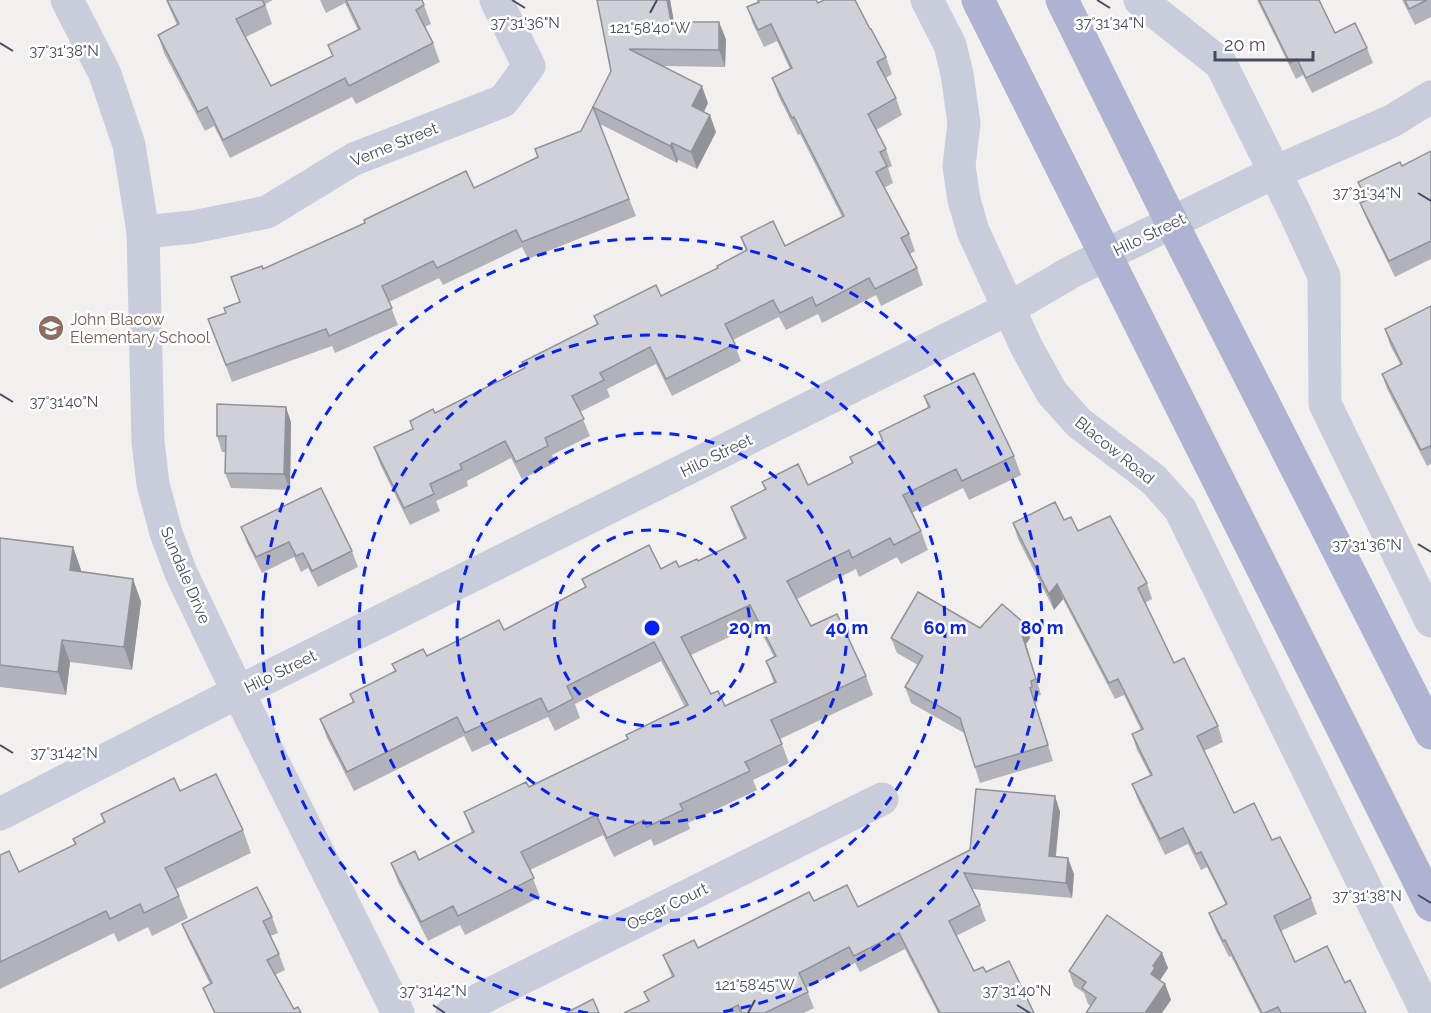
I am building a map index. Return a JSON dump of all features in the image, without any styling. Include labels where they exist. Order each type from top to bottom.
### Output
[{"type":"main road","points":[[978,0],[1431,905]]},
{"type":"main road","points":[[1062,0],[1172,223],[1431,733]]},
{"type":"street","name":"Sundale Drive","points":[[67,0],[105,74],[129,145],[143,232],[148,442],[153,484],[166,533],[181,573],[238,692],[398,1013]]},
{"type":"street","name":"Verne Street","points":[[143,232],[193,227],[267,212],[354,159],[503,101],[529,66],[496,0]]},
{"type":"street","name":"Blacow Road","points":[[927,0],[950,45],[957,74],[964,123],[959,166],[964,200],[973,231],[1008,309],[1052,393],[1079,423],[1153,479],[1179,509],[1427,1013]]},
{"type":"street","points":[[1140,0],[1221,64],[1324,276],[1325,404],[1431,621]]},
{"type":"street","name":"Hilo Street","points":[[0,813],[1008,309],[1105,256],[1275,172],[1392,121],[1431,97]]},
{"type":"street","name":"Oscar Court","points":[[452,1013],[882,799]]},
{"type":"building","points":[[167,0],[262,0],[265,5],[236,19],[271,86],[333,56],[328,45],[360,29],[346,0],[422,0],[424,5],[416,10],[433,43],[349,86],[345,78],[223,140],[207,107],[198,112],[158,35],[179,24]]},
{"type":"building","points":[[597,0],[667,0],[671,22],[719,22],[719,50],[629,49],[702,86],[692,106],[710,115],[691,152],[672,143],[670,146],[593,107],[611,71]]},
{"type":"building","points":[[758,0],[816,0],[818,3],[824,0],[855,0],[886,57],[877,62],[896,98],[868,114],[886,149],[880,152],[887,166],[876,172],[909,234],[901,238],[917,268],[875,289],[869,278],[816,306],[812,297],[780,313],[773,300],[725,324],[735,344],[666,379],[650,347],[600,373],[604,380],[572,396],[584,419],[545,438],[548,446],[516,462],[505,441],[460,464],[462,469],[430,484],[434,494],[404,508],[374,447],[413,429],[410,421],[433,409],[435,413],[525,368],[522,362],[598,324],[594,316],[656,285],[661,296],[718,268],[717,266],[747,250],[741,237],[773,221],[785,246],[844,216],[772,78],[792,68],[771,24],[758,30],[747,7],[759,2]]},
{"type":"building","points":[[1259,0],[1319,0],[1335,33],[1355,23],[1367,48],[1306,78],[1297,59],[1290,63]]},
{"type":"building","points":[[1405,0],[1427,0],[1409,9]]},
{"type":"building","points":[[593,107],[629,199],[522,242],[516,230],[437,268],[433,261],[382,286],[392,308],[329,336],[326,329],[226,365],[208,319],[226,313],[224,308],[240,302],[231,277],[262,266],[263,269],[365,223],[364,220],[466,171],[474,188],[538,157],[535,149],[581,131]]},
{"type":"building","points":[[1431,151],[1431,241],[1389,261],[1360,203],[1367,200],[1358,182],[1400,162],[1402,166]]},
{"type":"building","points":[[1431,306],[1431,449],[1430,446],[1421,450],[1382,374],[1402,364],[1385,329]]},
{"type":"building","points":[[974,373],[1014,456],[962,481],[956,469],[903,495],[921,531],[894,545],[890,538],[852,558],[849,550],[787,581],[811,626],[837,614],[866,676],[771,720],[782,744],[745,762],[750,771],[680,804],[683,810],[647,827],[644,820],[607,838],[596,815],[521,852],[534,878],[458,916],[453,906],[421,922],[391,863],[415,851],[419,860],[474,832],[464,812],[526,782],[529,787],[628,739],[626,735],[688,705],[654,642],[567,686],[573,699],[548,712],[541,698],[465,733],[457,717],[347,772],[320,719],[354,702],[350,694],[396,671],[392,664],[423,649],[427,656],[499,620],[504,630],[586,587],[582,579],[649,545],[661,569],[676,561],[679,567],[697,559],[698,561],[746,538],[731,507],[766,489],[762,482],[798,464],[808,485],[853,463],[850,457],[883,441],[879,432],[930,407],[924,396]],"holes":[[[750,605],[776,656],[766,661],[776,682],[725,706],[718,691],[711,694],[681,637]]]},
{"type":"building","points":[[217,404],[286,407],[284,474],[225,473],[226,436],[217,436]]},
{"type":"building","points":[[321,488],[352,551],[312,571],[303,553],[296,556],[289,542],[256,557],[241,527]]},
{"type":"building","points":[[1055,502],[1064,520],[1071,517],[1078,531],[1110,516],[1147,583],[1138,588],[1174,663],[1184,658],[1218,726],[1197,736],[1234,813],[1254,803],[1272,840],[1280,837],[1311,898],[1274,916],[1295,962],[1327,946],[1345,983],[1350,980],[1366,1013],[1281,1013],[1278,1007],[1262,1013],[1209,913],[1227,904],[1201,852],[1196,854],[1183,828],[1160,839],[1132,784],[1152,775],[1132,734],[1143,729],[1118,679],[1109,683],[1057,584],[1049,594],[1013,523]]},
{"type":"building","points":[[0,538],[73,547],[70,570],[133,579],[124,647],[62,640],[58,672],[0,665]]},
{"type":"building","points":[[918,592],[980,628],[1002,604],[1024,623],[1020,628],[1036,679],[1031,681],[1032,687],[1030,688],[1048,745],[975,767],[960,718],[905,687],[923,656],[891,638]]},
{"type":"building","points":[[216,774],[243,830],[165,868],[179,896],[144,913],[140,904],[110,919],[106,911],[0,962],[0,855],[9,851],[19,872],[76,844],[73,839],[105,822],[101,814],[174,778],[180,791]]},
{"type":"building","points":[[976,789],[1055,796],[1049,856],[1068,858],[1066,883],[964,873],[980,905],[949,921],[974,971],[983,967],[986,972],[1009,961],[1034,1013],[940,1013],[899,933],[854,956],[849,947],[799,973],[808,992],[765,1013],[742,1013],[738,1005],[723,1013],[624,1013],[649,1001],[644,992],[674,976],[663,955],[694,940],[698,948],[809,892],[814,901],[847,885],[858,907],[970,850]]},
{"type":"building","points":[[257,887],[272,917],[263,921],[279,954],[267,960],[294,1009],[298,1007],[301,1013],[215,1013],[203,988],[212,983],[182,924]]},
{"type":"building","points":[[1107,915],[1162,953],[1153,966],[1155,968],[1151,974],[1165,984],[1145,1013],[1086,1013],[1096,998],[1082,988],[1086,982],[1069,971]]},
{"type":"building","points":[[593,999],[599,1013],[566,1013]]},
{"type":"place","name":"John Blacow Elementary School","points":[[51,328]]}]
